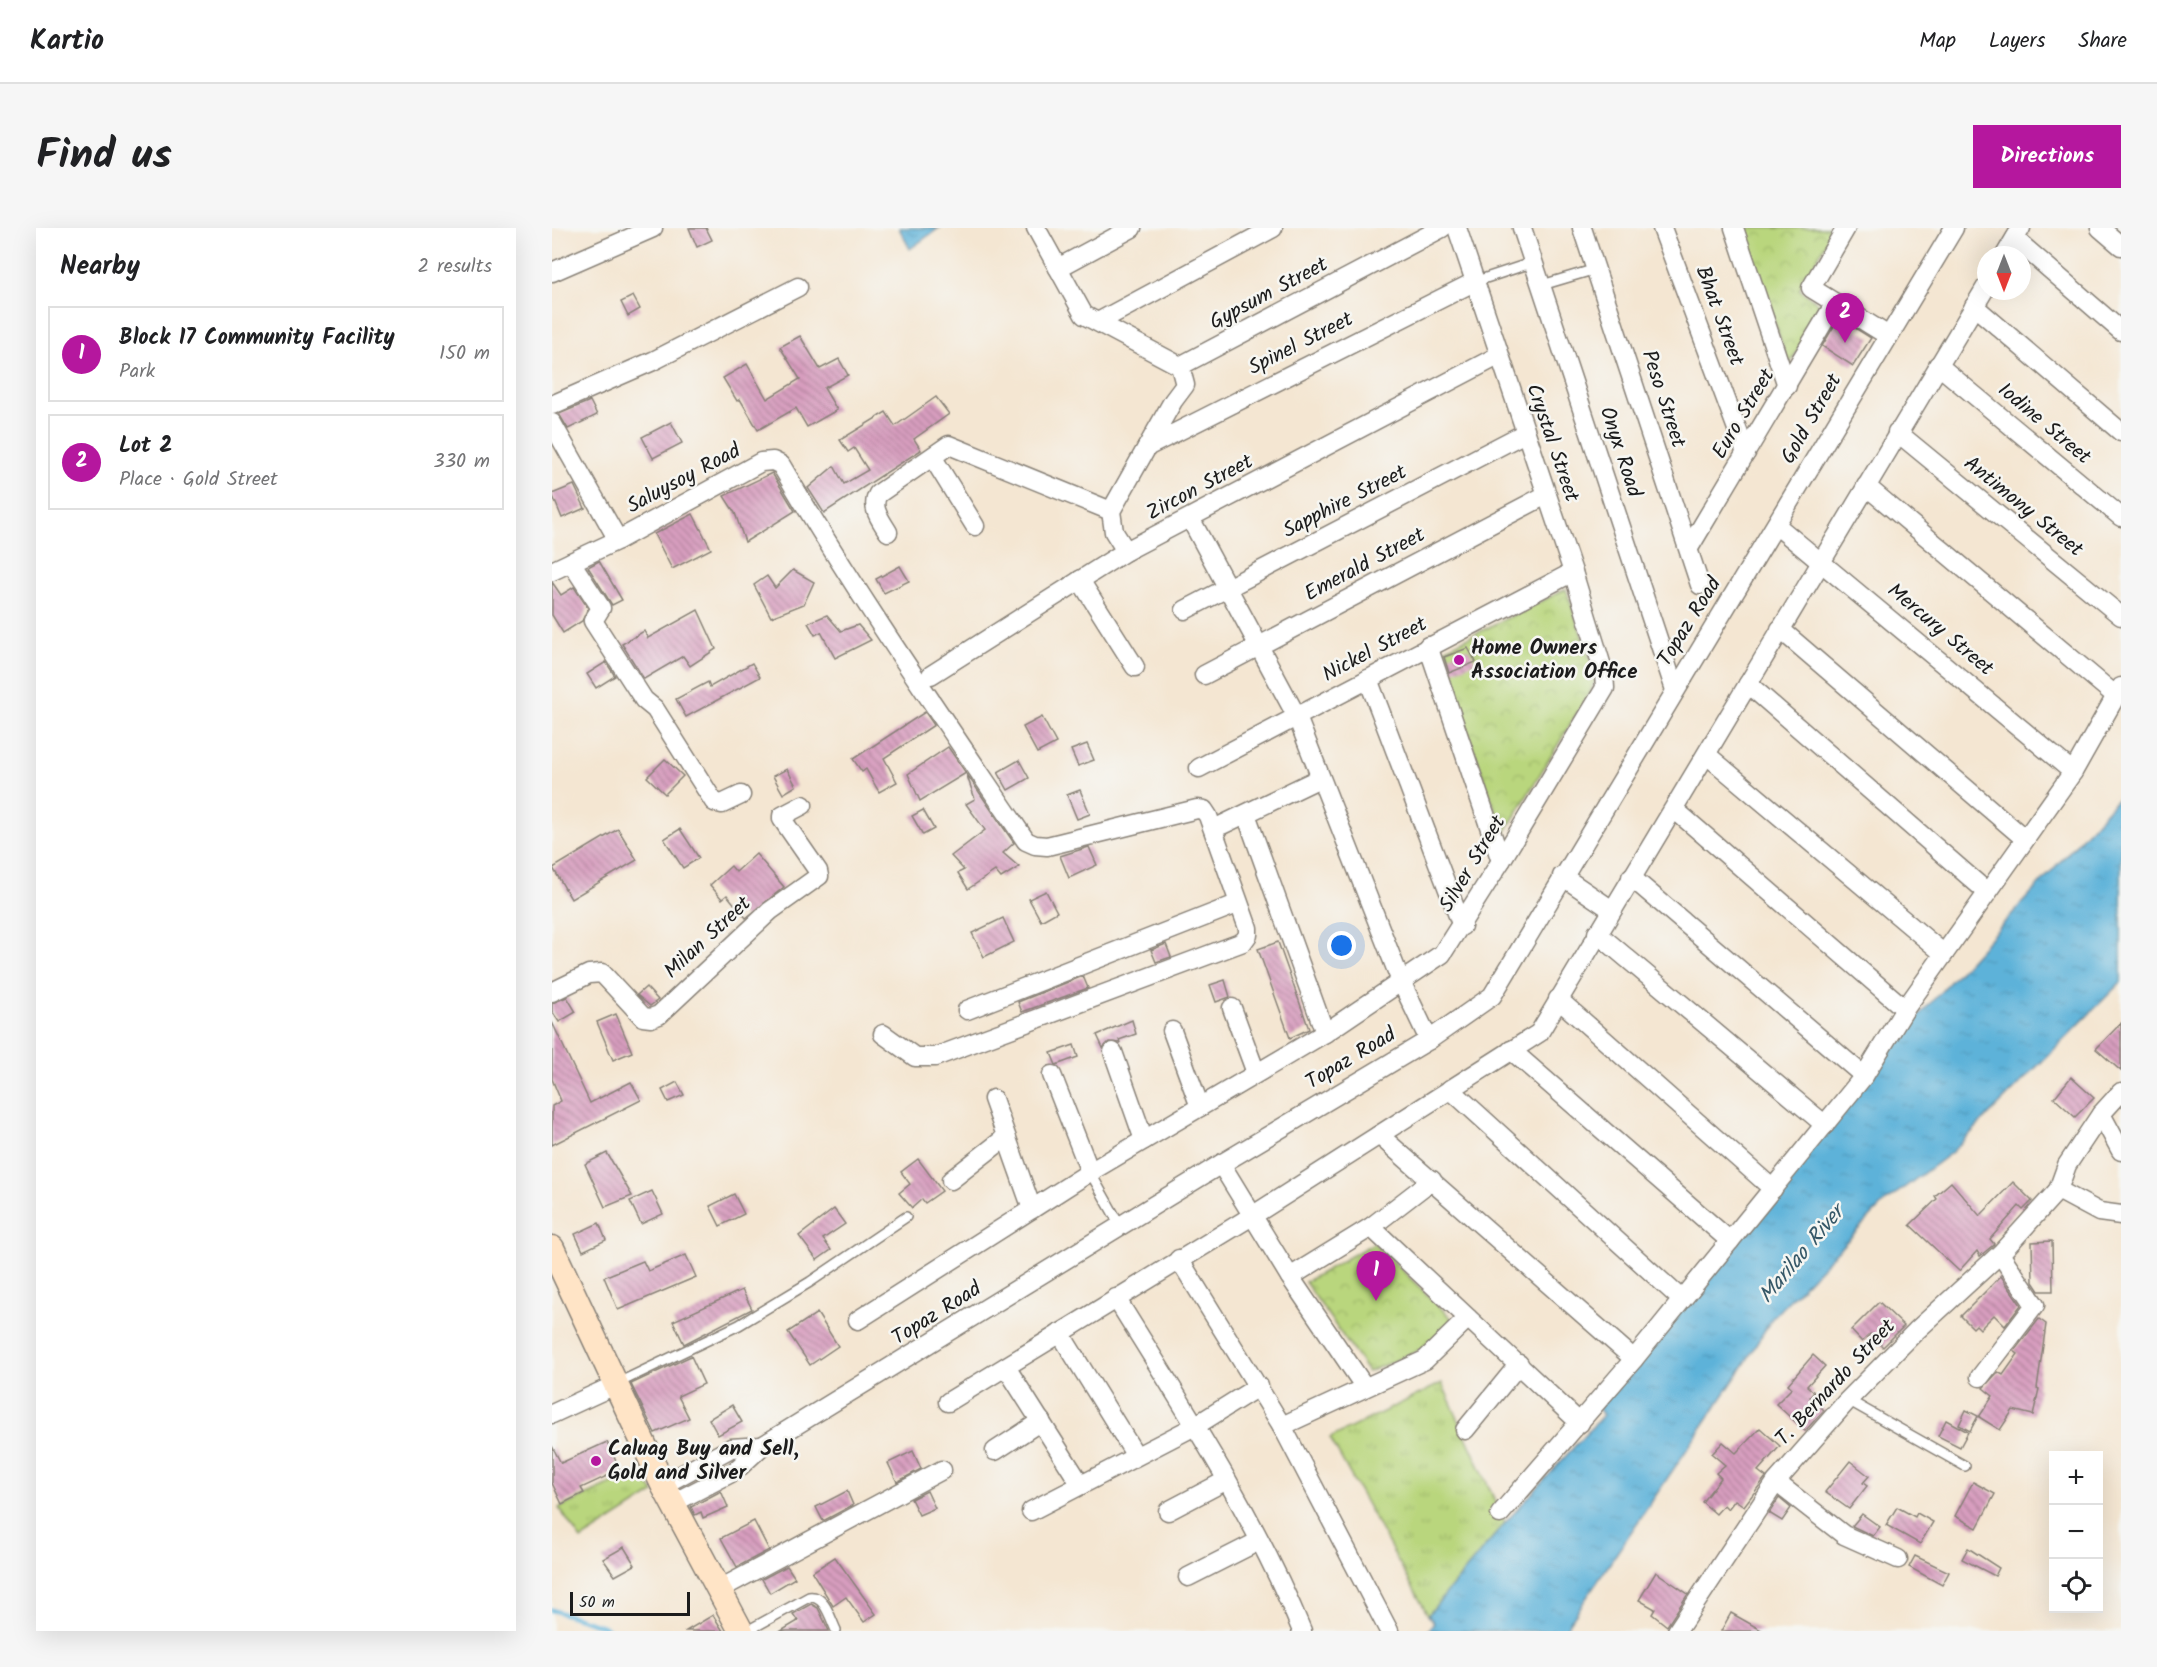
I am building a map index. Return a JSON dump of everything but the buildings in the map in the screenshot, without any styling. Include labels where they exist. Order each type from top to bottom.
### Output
[{"type":"main road","points":[[552,1248],[668,1494],[741,1631]]},
{"type":"street","points":[[552,272],[653,228]]},
{"type":"street","points":[[1036,228],[1084,315],[1180,366],[1185,385],[1173,401],[1111,511],[1114,532],[1126,551]]},
{"type":"street","points":[[1058,268],[1132,228]]},
{"type":"street","points":[[1098,322],[1273,228]]},
{"type":"street","name":"Gypsum Street","points":[[1180,366],[1442,228]]},
{"type":"street","name":"Crystal Street","points":[[1457,228],[1498,356],[1574,572],[1604,673]]},
{"type":"street","name":"Onyx Road","points":[[1522,228],[1675,690]]},
{"type":"street","name":"Peso Street","points":[[1582,228],[1700,585]]},
{"type":"street","name":"Bhat Street","points":[[1662,228],[1746,453]]},
{"type":"street","points":[[1734,228],[1787,386]]},
{"type":"street","points":[[1846,228],[1810,288],[1887,335]]},
{"type":"street","name":"Gold Street","points":[[1776,525],[1887,335],[1954,228]]},
{"type":"street","points":[[2100,228],[2121,246]]},
{"type":"street","points":[[2010,246],[2018,233],[2121,330]]},
{"type":"street","name":"Spinel Street","points":[[1147,447],[1474,282]]},
{"type":"street","points":[[552,405],[653,361],[798,286]]},
{"type":"street","points":[[948,1402],[1252,1216],[1539,1033],[1978,300]]},
{"type":"street","name":"Euro Street","points":[[1689,548],[1835,303]]},
{"type":"street","points":[[1974,306],[2121,432]]},
{"type":"street","name":"Zircon Street","points":[[931,675],[1126,551],[1498,356]]},
{"type":"street","name":"Iodine Street","points":[[1938,364],[2121,517]]},
{"type":"street","points":[[552,423],[618,540]]},
{"type":"street","name":"Antimony Street","points":[[1897,432],[2121,616]]},
{"type":"street","name":"Sapphire Street","points":[[1185,610],[1525,434]]},
{"type":"street","points":[[888,532],[875,509],[874,501],[878,494],[949,446],[962,449],[1111,511]]},
{"type":"street","points":[[933,458],[975,526]]},
{"type":"street","name":"Saluysoy Road","points":[[552,571],[618,540],[761,462],[773,461],[781,465],[812,519],[1026,841],[1035,845],[1047,846],[1197,809],[1204,810],[1237,904]]},
{"type":"street","points":[[1500,1514],[1581,1423],[1864,1076],[1905,1009],[2073,772],[2118,691],[1866,486]]},
{"type":"street","name":"Emerald Street","points":[[1204,675],[1546,495]]},
{"type":"street","points":[[1190,518],[1297,717],[1400,980],[1429,1040]]},
{"type":"street","name":"Topaz Road","points":[[668,1494],[731,1448],[762,1446],[1221,1164],[1429,1040],[1492,996],[1520,953],[1562,876],[1776,525]]},
{"type":"street","name":"Mercury Street","points":[[1776,525],[1821,560],[2073,772]]},
{"type":"street","points":[[571,562],[601,608],[593,621],[644,700],[654,709],[714,802],[722,804],[741,795]]},
{"type":"street","name":"Nickel Street","points":[[1199,768],[1428,646],[1574,572]]},
{"type":"street","points":[[1080,580],[1135,668]]},
{"type":"street","points":[[1780,629],[2025,839]]},
{"type":"street","points":[[1428,646],[1502,861]]},
{"type":"street","name":"Silver Street","points":[[858,1320],[1090,1172],[1325,1033],[1400,980],[1442,954],[1502,861],[1605,688],[1604,673]]},
{"type":"street","points":[[1368,679],[1462,926]]},
{"type":"street","points":[[1748,684],[1987,892]]},
{"type":"street","points":[[1707,754],[1944,954]]},
{"type":"street","points":[[1222,825],[1320,777]]},
{"type":"street","name":"Milan Street","points":[[552,992],[589,974],[602,973],[643,1017],[651,1018],[659,1015],[770,910],[819,876],[818,871],[782,819],[782,816],[803,805]]},
{"type":"street","points":[[1674,808],[1905,1009]]},
{"type":"street","points":[[1246,814],[1325,1033]]},
{"type":"street","points":[[1562,876],[1612,910]]},
{"type":"street","points":[[1631,877],[1864,1076]]},
{"type":"street","points":[[883,1035],[915,1058],[935,1057],[1243,942],[1248,935],[1248,928],[1237,904],[967,1010]]},
{"type":"street","points":[[1597,933],[1825,1125]]},
{"type":"street","points":[[1558,999],[1773,1189]]},
{"type":"street","points":[[1232,1008],[1256,1073]]},
{"type":"street","points":[[1172,1031],[1200,1107]]},
{"type":"street","points":[[1511,1050],[1730,1241]]},
{"type":"street","points":[[1113,1052],[1144,1140]]},
{"type":"street","points":[[1052,1075],[1090,1172]]},
{"type":"street","points":[[1450,1089],[1681,1299]]},
{"type":"street","points":[[2121,1092],[2102,1114],[2067,1165],[2058,1191],[2098,1212],[2121,1215]]},
{"type":"street","points":[[993,1099],[1032,1209]]},
{"type":"street","points":[[2102,1114],[2121,1151]]},
{"type":"street","points":[[1379,1135],[1634,1359]]},
{"type":"street","points":[[951,1180],[1006,1137]]},
{"type":"street","points":[[1221,1164],[1290,1277],[1364,1386]]},
{"type":"street","points":[[1290,1277],[1371,1227],[1432,1180]]},
{"type":"street","name":"T. Bernardo Street","points":[[1677,1631],[1776,1482],[1848,1400],[1916,1331],[2000,1254],[2058,1191]]},
{"type":"street","points":[[1371,1227],[1581,1423]]},
{"type":"street","points":[[1980,1377],[2035,1305],[2000,1254]]},
{"type":"street","points":[[1179,1259],[1282,1426],[1389,1631]]},
{"type":"street","points":[[1116,1298],[1195,1426],[1288,1596],[1302,1631]]},
{"type":"street","points":[[1282,1426],[1364,1386],[1425,1360],[1468,1318]]},
{"type":"street","points":[[1060,1333],[1136,1456]]},
{"type":"street","points":[[1465,1430],[1519,1364]]},
{"type":"street","points":[[1006,1366],[1081,1485]]},
{"type":"street","points":[[552,1414],[615,1385]]},
{"type":"street","points":[[1031,1511],[1195,1426],[1259,1386]]},
{"type":"street","points":[[994,1451],[1041,1421]]},
{"type":"street","points":[[718,1590],[942,1470]]},
{"type":"street","points":[[1168,1511],[1225,1481]]},
{"type":"street","points":[[1776,1482],[1844,1534],[1898,1559]]},
{"type":"street","points":[[1188,1577],[1259,1541]]},
{"type":"lane","points":[[1474,282],[1534,262]]},
{"type":"lane","points":[[1542,285],[1596,269]]},
{"type":"lane","points":[[1090,1172],[1121,1227]]},
{"type":"lane","points":[[615,1385],[739,1325],[810,1282],[906,1217]]},
{"type":"lane","points":[[1848,1400],[1965,1466]]},
{"type":"lane","points":[[747,1631],[814,1596],[821,1599],[837,1630]]},
{"type":"green space","points":[[1743,228],[1835,228],[1799,289],[1823,307],[1789,365]]},
{"type":"green space","points":[[1566,589],[1596,677],[1591,690],[1504,834],[1439,652]]},
{"type":"green space","points":[[1374,1243],[1453,1320],[1422,1349],[1368,1372],[1305,1282]]},
{"type":"green space","points":[[1442,1383],[1505,1523],[1428,1615],[1330,1438]]},
{"type":"green space","points":[[640,1471],[654,1493],[581,1540],[559,1508]]},
{"type":"water","points":[[899,228],[939,228],[910,249]]},
{"type":"water","name":"Marilao River","points":[[2121,795],[2121,982],[1952,1152],[1885,1202],[1772,1318],[1744,1365],[1564,1631],[1428,1631],[1434,1623],[1428,1615],[1505,1523],[1603,1415],[1598,1408],[1915,1020]]},
{"type":"waterway","points":[[552,1610],[603,1626],[609,1631]]},
{"type":"place","name":"Lot 2","points":[[1845,343]]},
{"type":"place","name":"Home Owners Association Office","points":[[1459,660]]},
{"type":"place","name":"Block 17 Community Facility","points":[[1376,1301]]},
{"type":"place","name":"Caluag Buy and Sell, Gold and Silver","points":[[596,1461]]}]
